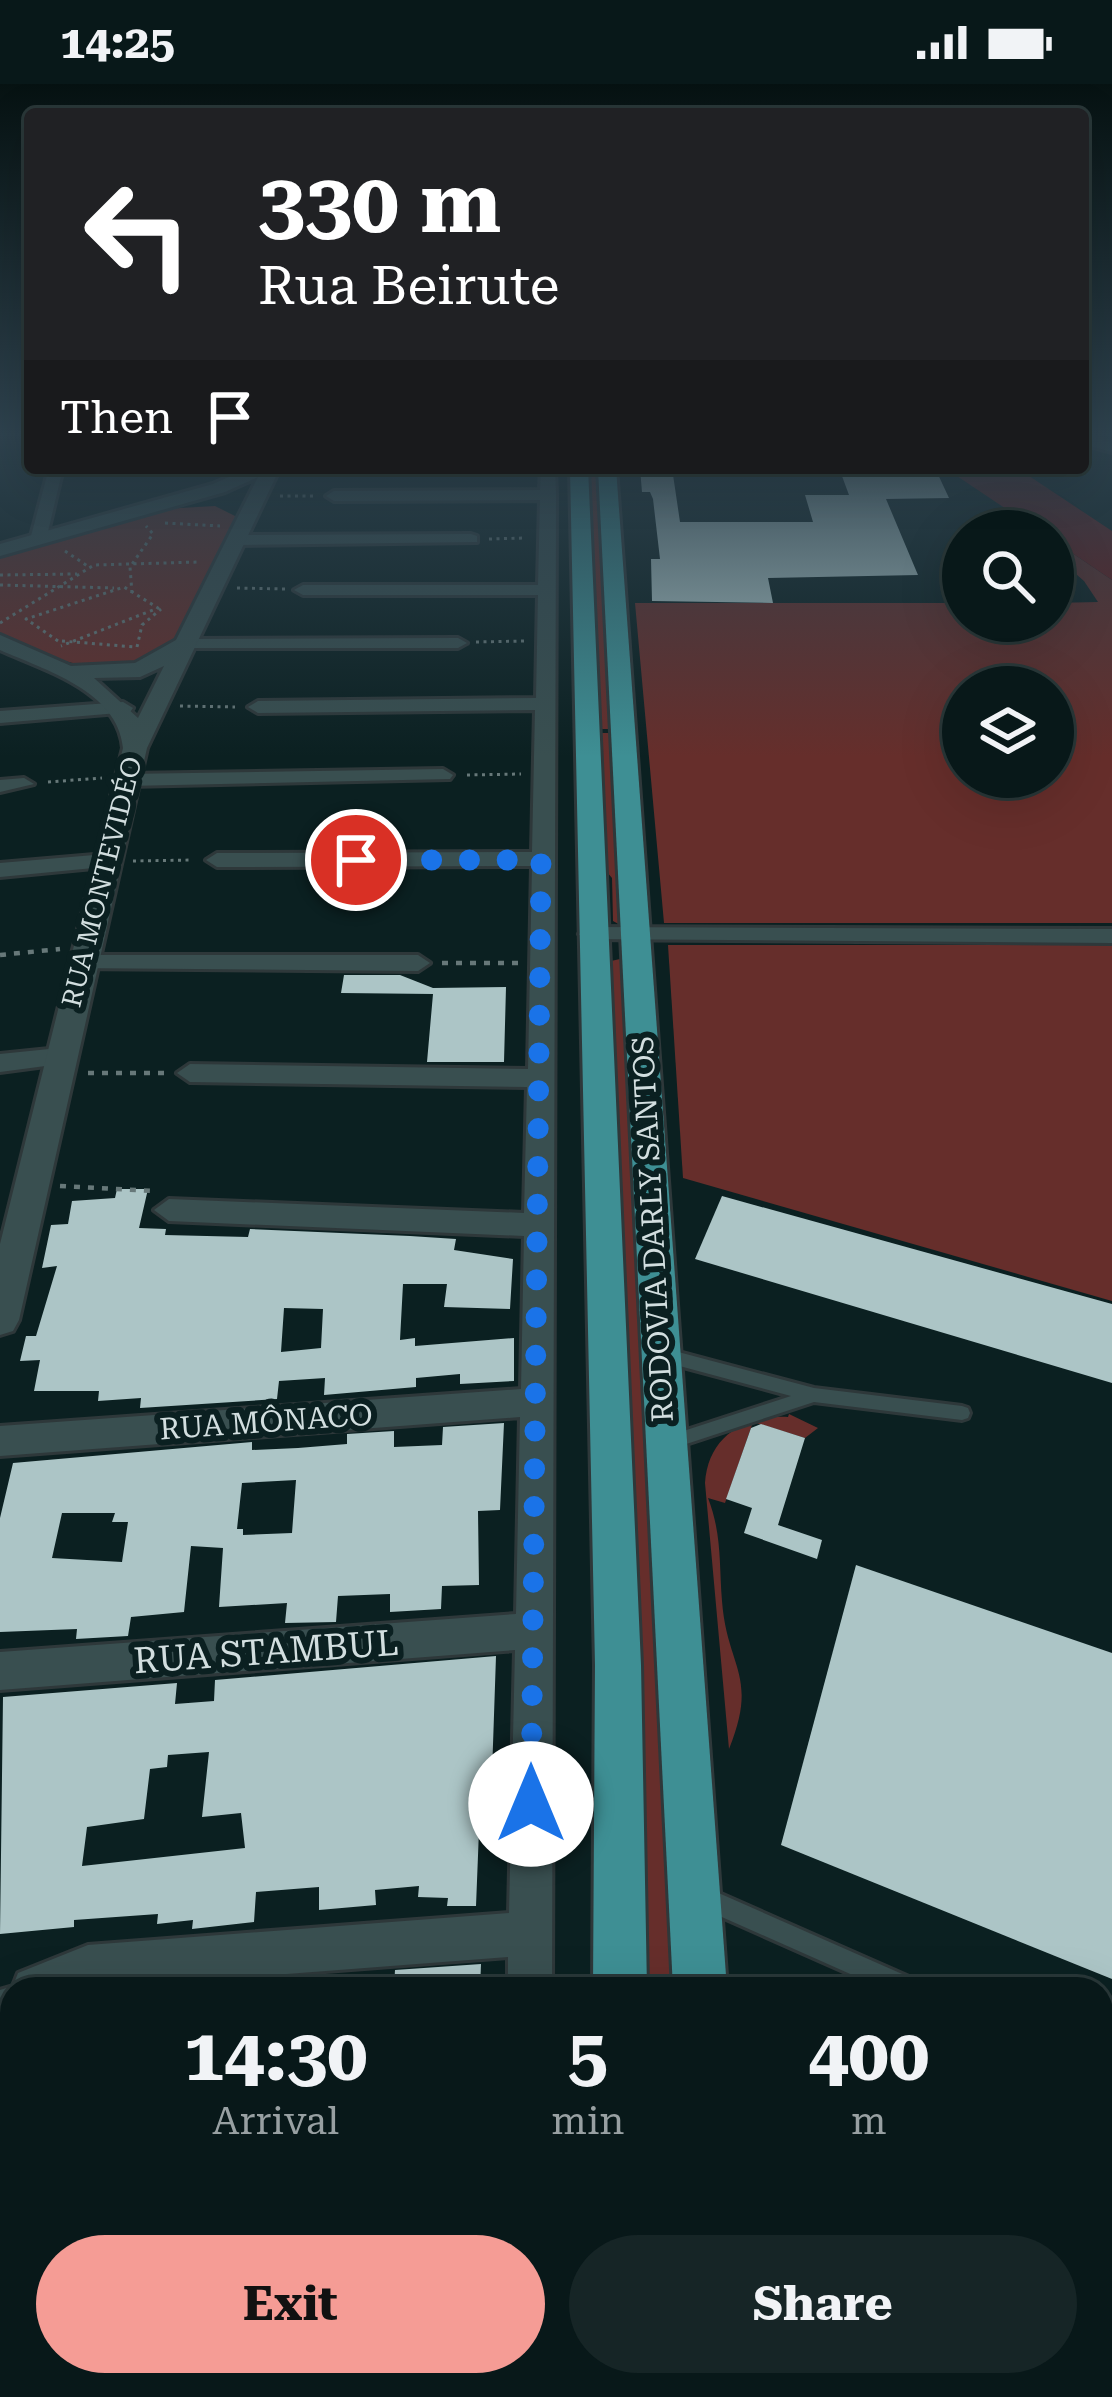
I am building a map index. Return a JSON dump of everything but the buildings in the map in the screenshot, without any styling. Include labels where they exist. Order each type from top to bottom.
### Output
[{"type":"main road","name":"RODOVIA DARLY SANTOS","points":[[585,541],[614,935],[662,1354],[700,1977]]},
{"type":"main road","name":"RODOVIA DARLY SANTOS","points":[[609,541],[620,1977]]},
{"type":"street","points":[[0,551],[35,541]]},
{"type":"street","name":"RUA MONTEVIDÉO","points":[[0,1320],[8,1250],[31,1185],[82,955],[135,748],[234,541]]},
{"type":"street","points":[[530,1977],[533,1402],[543,1078],[539,963],[547,541]]},
{"type":"street","points":[[303,590],[546,590]]},
{"type":"street","points":[[10,635],[51,667],[123,708],[134,723],[135,748]]},
{"type":"street","points":[[51,667],[88,674],[126,673],[161,662],[186,644],[458,643]]},
{"type":"street","points":[[259,707],[544,704]]},
{"type":"street","points":[[0,717],[123,708]]},
{"type":"street","points":[[127,778],[443,775]]},
{"type":"street","points":[[0,786],[24,784]]},
{"type":"street","points":[[217,860],[541,860]]},
{"type":"street","points":[[0,870],[106,861]]},
{"type":"street","points":[[614,935],[1112,936]]},
{"type":"street","points":[[82,955],[418,963]]},
{"type":"street","points":[[0,1063],[57,1065]]},
{"type":"street","points":[[190,1073],[543,1078]]},
{"type":"street","points":[[170,1210],[538,1225]]},
{"type":"street","name":"RUA MÔNACO","points":[[0,1441],[533,1402]]},
{"type":"street","name":"RUA STAMBUL","points":[[0,1671],[532,1631]]},
{"type":"street","points":[[63,1977],[88,1967],[530,1933]]},
{"type":"lane","points":[[662,1354],[814,1395],[962,1413]]},
{"type":"lane","points":[[665,1444],[814,1395]]},
{"type":"lane","points":[[697,1894],[883,1977]]},
{"type":"path","points":[[132,592],[129,569],[150,541]]},
{"type":"path","points":[[145,549],[166,563]]},
{"type":"path","points":[[0,623],[100,563],[227,561]]},
{"type":"path","points":[[0,575],[77,574]]},
{"type":"path","points":[[0,585],[124,587],[160,608]]},
{"type":"path","points":[[10,635],[26,620],[124,587]]},
{"type":"path","points":[[214,588],[303,590]]},
{"type":"path","points":[[26,620],[29,607]]},
{"type":"path","points":[[135,656],[142,625],[160,608]]},
{"type":"path","points":[[59,641],[160,608],[176,608]]},
{"type":"path","points":[[26,620],[59,641]]},
{"type":"path","points":[[34,637],[147,648]]},
{"type":"path","points":[[458,643],[545,641]]},
{"type":"path","points":[[156,706],[259,707]]},
{"type":"path","points":[[443,775],[542,774]]},
{"type":"path","points":[[24,784],[127,778]]},
{"type":"path","points":[[106,861],[217,860]]},
{"type":"path","points":[[0,955],[82,955]]},
{"type":"path","points":[[418,963],[539,963]]},
{"type":"path","points":[[57,1065],[190,1073]]},
{"type":"path","points":[[31,1185],[152,1188],[170,1210]]},
{"type":"shaded area","points":[[52,541],[228,541],[176,642],[134,666],[112,668],[66,661],[0,634],[0,556]]},
{"type":"shaded area","points":[[590,541],[604,541],[614,729],[596,729]]},
{"type":"shaded area","points":[[1074,541],[1112,541],[1112,580],[1074,554]]},
{"type":"shaded area","points":[[1074,554],[1112,580],[1112,923],[664,923],[635,603],[942,603],[942,642],[1074,642],[1074,603],[1098,602],[1074,572]]},
{"type":"shaded area","points":[[596,733],[614,733],[624,927],[613,921],[612,878],[601,865]]},
{"type":"shaded area","points":[[668,945],[1112,945],[1112,1301],[683,1178]]},
{"type":"shaded area","points":[[620,959],[672,1977],[640,1977],[602,963]]},
{"type":"shaded area","points":[[772,1417],[788,1417],[818,1428],[805,1438],[753,1422],[725,1503],[708,1498],[718,1537],[725,1624],[741,1687],[738,1724],[729,1749],[705,1483],[721,1441],[744,1425],[757,1420]]},
{"type":"route","points":[[356,860],[541,860],[538,976],[543,1078],[533,1402],[531,1804]]}]
